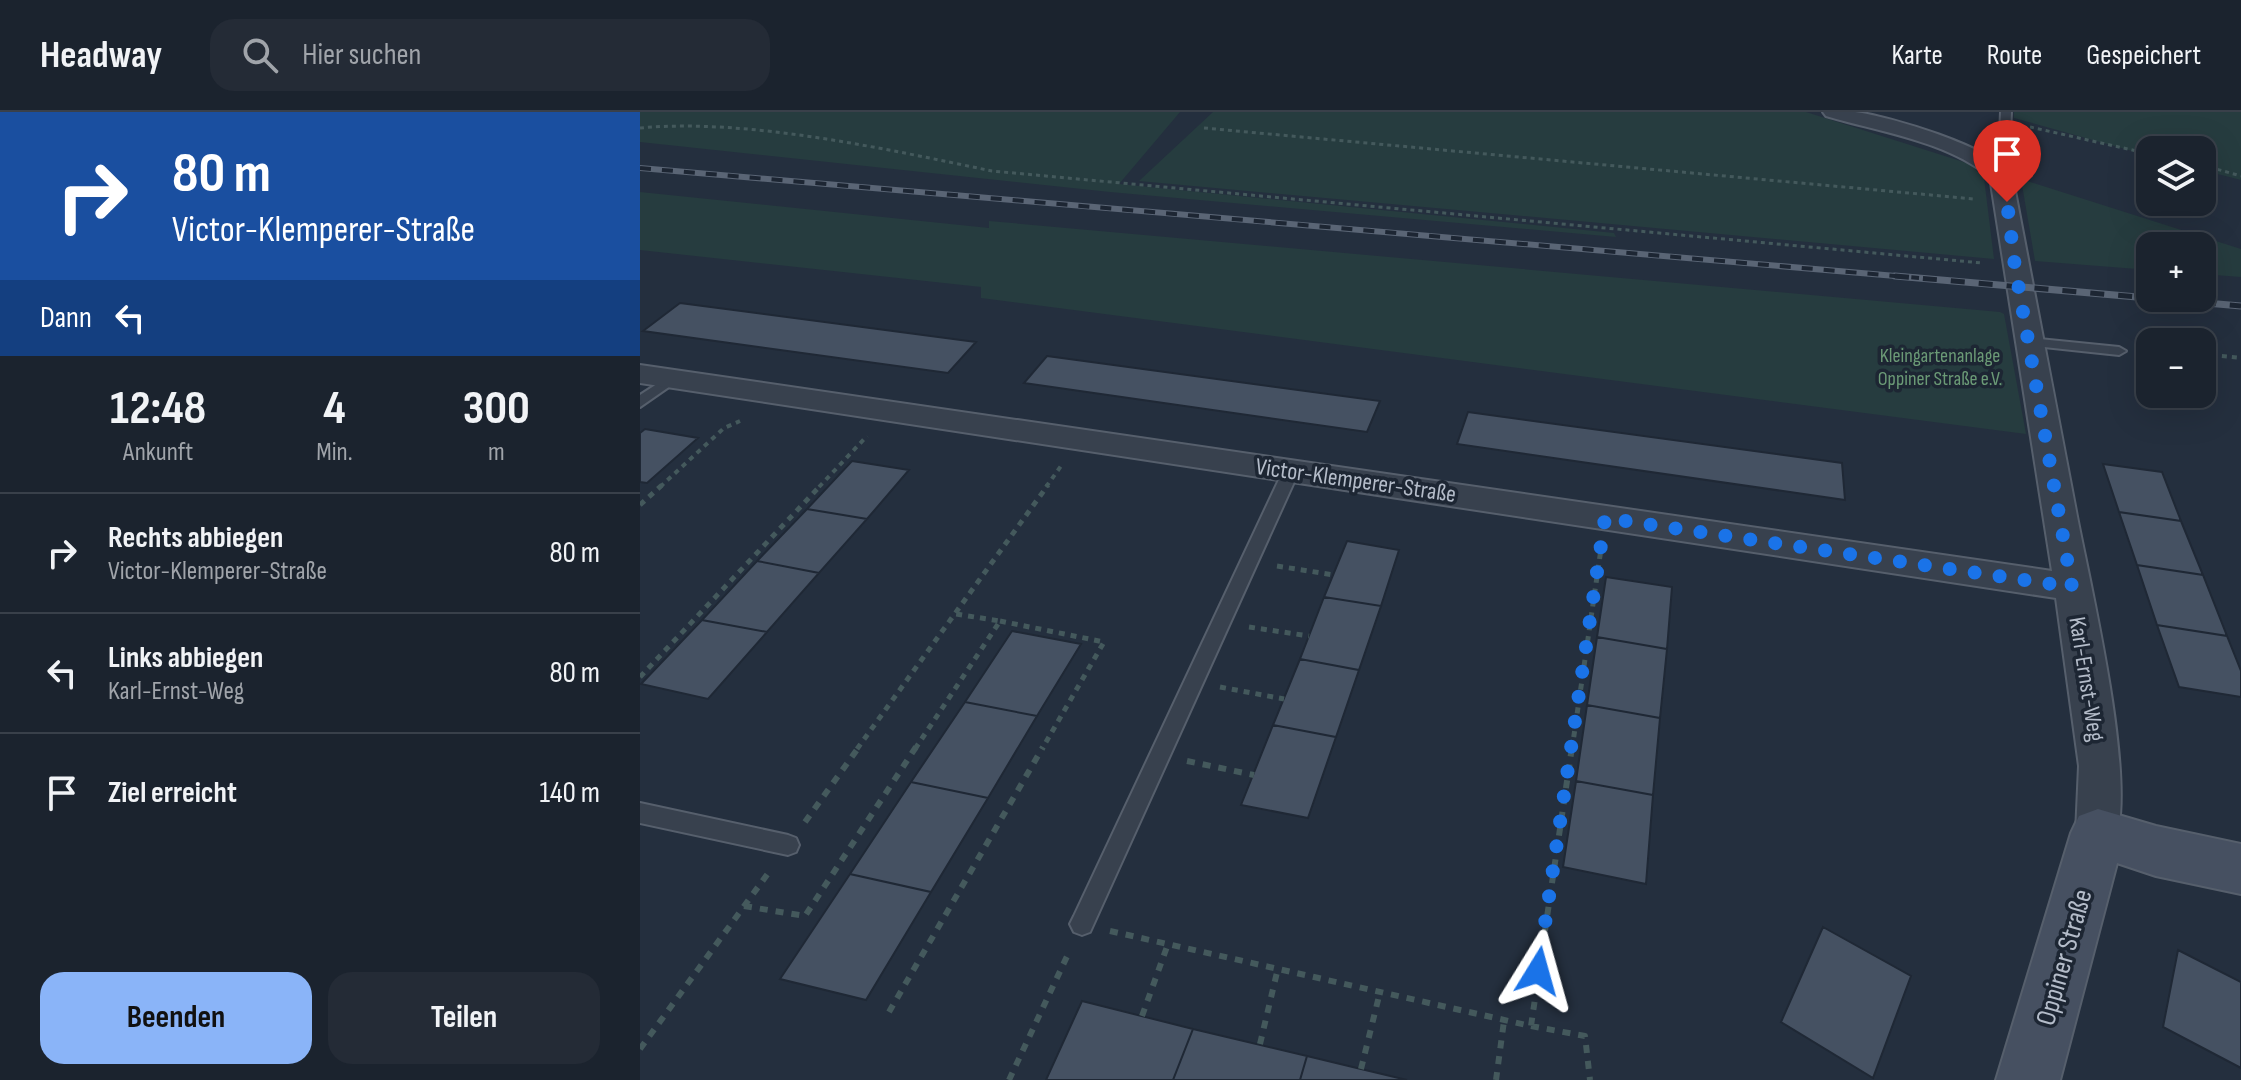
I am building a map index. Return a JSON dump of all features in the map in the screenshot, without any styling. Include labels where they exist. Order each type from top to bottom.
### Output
[{"type":"street","points":[[1833,112],[1951,148],[1991,165]]},
{"type":"street","name":"Karl-Ernst-Weg","points":[[1991,165],[2001,175],[2007,202],[2015,267],[2072,587],[2100,766],[2098,833]]},
{"type":"street","name":"Victor-Klemperer-Straße","points":[[655,376],[2072,587]]},
{"type":"street","points":[[2098,833],[2156,851],[2241,869]]},
{"type":"street","name":"Oppiner Straße","points":[[2028,1080],[2098,833]]},
{"type":"lane","points":[[1991,165],[2004,158],[2006,117]]},
{"type":"lane","points":[[2029,342],[2119,351]]},
{"type":"lane","points":[[640,402],[655,376]]},
{"type":"lane","points":[[1082,924],[1291,471]]},
{"type":"lane","points":[[640,813],[788,845]]},
{"type":"path","points":[[2006,117],[2136,150]]},
{"type":"path","points":[[640,128],[687,124],[864,145],[992,171],[2015,267]]},
{"type":"path","points":[[1204,128],[2007,202]]},
{"type":"path","points":[[2216,168],[2241,176]]},
{"type":"path","points":[[2216,355],[2241,358]]},
{"type":"path","points":[[640,505],[724,428],[753,414],[776,394]]},
{"type":"path","points":[[640,677],[890,411]]},
{"type":"path","points":[[965,602],[1081,439]]},
{"type":"path","points":[[1531,1026],[1605,518]]},
{"type":"path","points":[[1248,562],[1334,575]]},
{"type":"path","points":[[889,1012],[1104,642],[956,614]]},
{"type":"path","points":[[744,906],[805,916],[1000,621]]},
{"type":"path","points":[[1279,631],[1309,636]]},
{"type":"path","points":[[1229,689],[1284,699]]},
{"type":"path","points":[[1190,761],[1254,775]]},
{"type":"path","points":[[1009,1080],[1082,924],[1504,1021],[1585,1036],[1590,1080]]},
{"type":"path","points":[[1142,1016],[1168,944]]},
{"type":"path","points":[[1260,1044],[1278,968]]},
{"type":"path","points":[[1361,1069],[1380,992]]},
{"type":"path","points":[[1496,1080],[1504,1021]]},
{"type":"green space","points":[[640,112],[1180,112],[1119,184],[1614,233],[1616,237],[1110,192],[640,142]]},
{"type":"green space","points":[[1213,112],[1806,112],[1970,164],[1984,178],[1994,259],[1139,181]]},
{"type":"green space","points":[[2014,112],[2241,112],[2241,180],[2216,174],[2216,136],[2136,136],[2136,152],[2014,118]]},
{"type":"green space","points":[[2021,179],[2188,232],[2136,232],[2136,269],[2035,261]]},
{"type":"green space","name":"Kleingartenanlage Oppiner Straße e.V.","points":[[640,192],[989,228],[989,221],[2000,312],[2004,314],[2026,434],[981,298],[981,287],[640,250]]},
{"type":"green space","points":[[2216,241],[2241,249],[2241,277],[2216,275]]},
{"type":"building","points":[[680,303],[976,342],[948,373],[643,331]]},
{"type":"building","points":[[1047,356],[1380,401],[1367,432],[1024,383]]},
{"type":"building","points":[[1468,412],[1842,463],[1845,500],[1457,444]]},
{"type":"building","points":[[645,429],[698,438],[647,483],[640,482],[640,433]]},
{"type":"building","points":[[852,461],[909,470],[867,519],[807,509]]},
{"type":"building","points":[[2103,464],[2162,472],[2181,521],[2119,512]]},
{"type":"building","points":[[807,509],[867,519],[819,573],[757,561]]},
{"type":"building","points":[[2119,512],[2181,521],[2203,575],[2137,565]]},
{"type":"building","points":[[1347,541],[1399,550],[1381,606],[1324,597]]},
{"type":"building","points":[[757,561],[819,573],[767,632],[702,620]]},
{"type":"building","points":[[2137,565],[2203,575],[2227,636],[2157,625]]},
{"type":"building","points":[[1606,577],[1672,587],[1667,649],[1597,637]]},
{"type":"building","points":[[1324,597],[1381,606],[1359,670],[1300,659]]},
{"type":"building","points":[[702,620],[767,632],[708,699],[641,684]]},
{"type":"building","points":[[2157,625],[2227,636],[2241,671],[2241,697],[2179,687]]},
{"type":"building","points":[[1012,631],[1081,644],[1037,716],[965,702]]},
{"type":"building","points":[[1597,637],[1667,649],[1660,718],[1587,705]]},
{"type":"building","points":[[1300,659],[1359,670],[1336,737],[1273,725]]},
{"type":"building","points":[[965,702],[1037,716],[988,798],[911,782]]},
{"type":"building","points":[[1587,705],[1660,718],[1653,795],[1576,781]]},
{"type":"building","points":[[1273,725],[1336,737],[1308,818],[1241,805]]},
{"type":"building","points":[[1576,781],[1653,795],[1646,884],[1563,867]]},
{"type":"building","points":[[911,782],[988,798],[931,892],[850,874]]},
{"type":"building","points":[[850,874],[931,892],[866,1000],[780,979]]},
{"type":"building","points":[[1823,927],[1911,976],[1873,1078],[1781,1022]]},
{"type":"building","points":[[2178,950],[2241,982],[2241,1068],[2163,1027]]},
{"type":"building","points":[[1082,1001],[1193,1029],[1173,1080],[1046,1080]]},
{"type":"building","points":[[1193,1029],[1307,1056],[1300,1080],[1173,1080]]},
{"type":"building","points":[[1307,1056],[1361,1069],[1407,1080],[1300,1080]]},
{"type":"railway","points":[[640,168],[1919,278]]},
{"type":"railway","points":[[1895,276],[2241,306]]},
{"type":"route","points":[[1538,971],[1605,518],[2072,587],[2015,267],[2007,202]]}]
